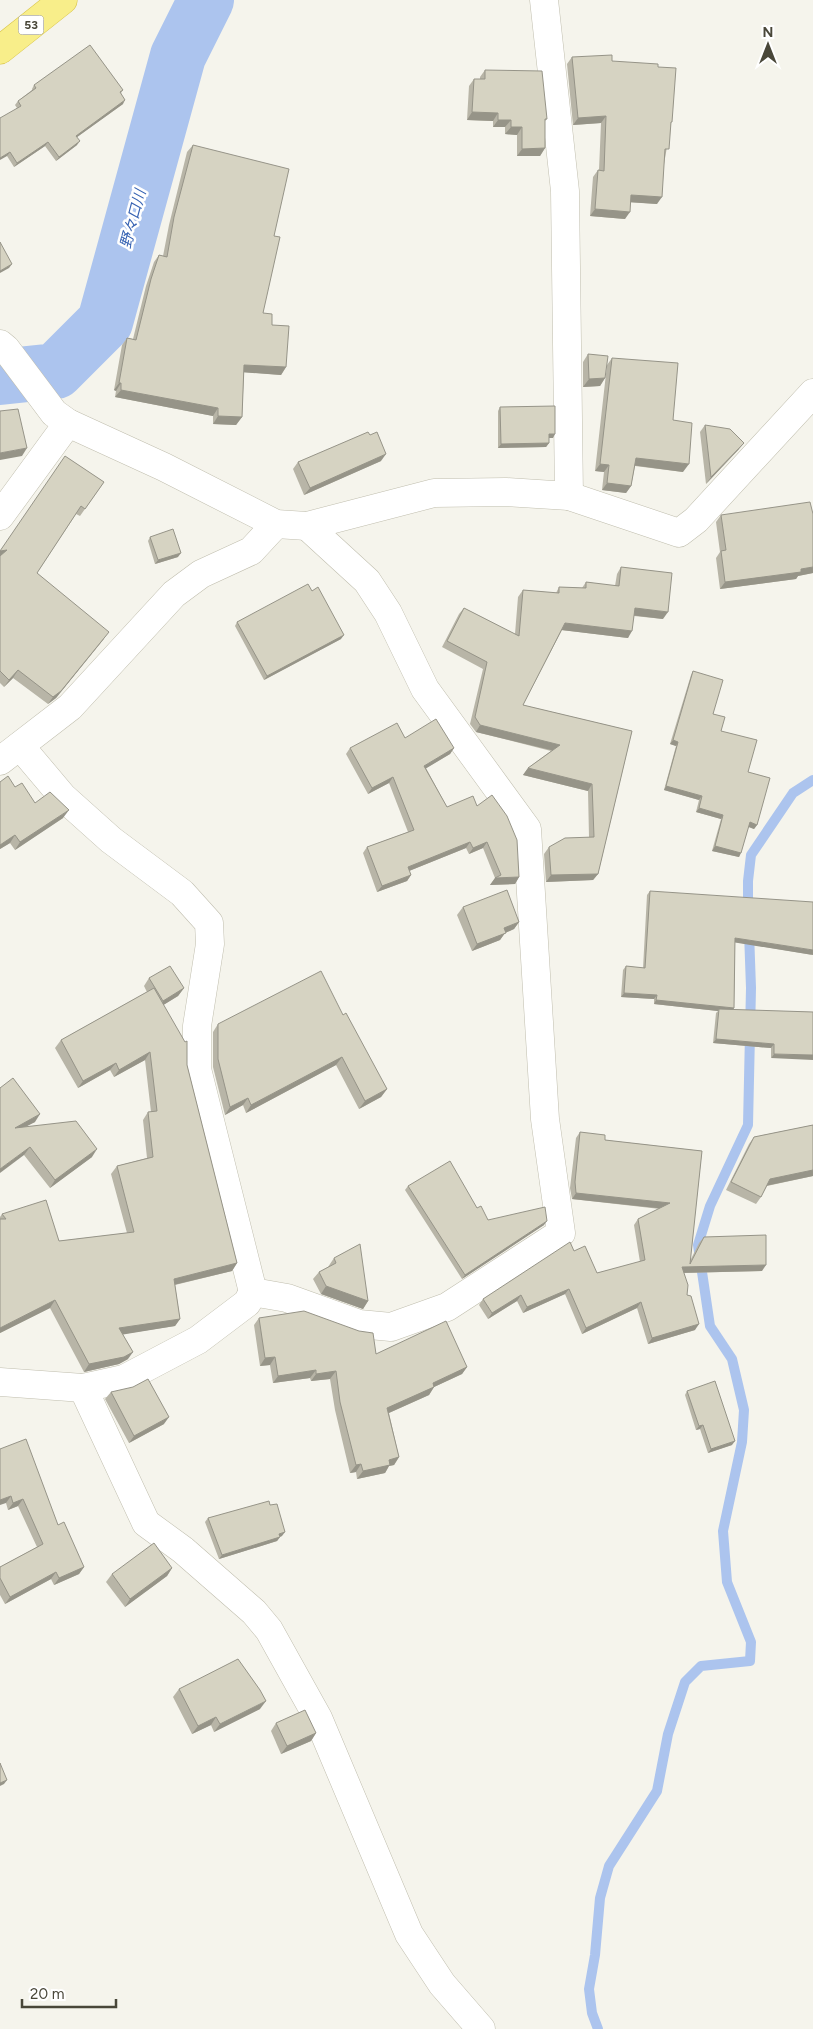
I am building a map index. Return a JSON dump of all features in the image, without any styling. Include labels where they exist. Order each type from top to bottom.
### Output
[{"type":"highway","name":"53","points":[[0,50],[63,0]]},
{"type":"street","points":[[544,0],[565,191],[569,496]]},
{"type":"street","points":[[3,346],[61,418],[164,467],[276,524],[307,526],[434,493],[506,492],[569,496],[679,533],[696,520],[813,393]]},
{"type":"street","points":[[4,503],[61,418]]},
{"type":"street","points":[[0,1382],[83,1388],[124,1379],[198,1340],[247,1303],[253,1292],[207,1115],[197,1069],[197,1026],[210,944],[209,923],[182,893],[111,840],[10,753],[70,707],[174,594],[201,574],[251,551],[276,524]]},
{"type":"street","points":[[253,1292],[287,1298],[359,1324],[391,1327],[447,1306],[561,1233],[544,1119],[527,829],[425,689],[388,613],[366,581],[307,526]]},
{"type":"street","points":[[83,1388],[146,1523],[183,1550],[254,1612],[269,1630],[318,1718],[409,1934],[442,1984],[481,2029]]},
{"type":"building","points":[[90,45],[123,90],[120,92],[125,100],[76,136],[80,141],[59,157],[48,142],[17,163],[10,152],[0,158],[0,118],[21,106],[18,101],[36,88],[34,85]]},
{"type":"building","points":[[612,55],[612,61],[658,64],[658,67],[676,68],[669,149],[665,149],[662,197],[631,195],[630,212],[595,209],[598,170],[604,171],[606,116],[578,118],[572,57]]},
{"type":"building","points":[[485,70],[542,71],[547,119],[545,119],[545,148],[522,149],[522,127],[511,127],[511,120],[498,120],[498,113],[472,112],[474,79],[485,79]]},
{"type":"building","points":[[193,145],[289,169],[274,236],[280,237],[263,313],[272,314],[272,325],[289,326],[286,367],[244,365],[242,417],[218,416],[218,408],[121,390],[121,383],[119,383],[127,338],[136,340],[159,255],[167,257],[174,217]]},
{"type":"building","points":[[0,242],[12,264],[0,271]]},
{"type":"building","points":[[588,354],[608,356],[605,378],[589,379]]},
{"type":"building","points":[[612,358],[678,363],[673,420],[692,423],[689,464],[636,458],[631,486],[607,483],[609,465],[600,464]]},
{"type":"building","points":[[555,406],[555,434],[549,434],[549,443],[501,444],[500,407]]},
{"type":"building","points":[[18,409],[27,448],[0,453],[0,411]]},
{"type":"building","points":[[705,425],[730,429],[744,443],[711,477]]},
{"type":"building","points":[[368,432],[370,435],[377,432],[386,454],[310,488],[298,462]]},
{"type":"building","points":[[65,456],[104,482],[85,509],[81,506],[37,573],[109,632],[61,691],[53,697],[18,670],[9,680],[0,671],[0,556],[7,550],[0,551]]},
{"type":"building","points":[[810,502],[813,514],[813,567],[801,569],[801,572],[725,582],[721,551],[726,550],[721,515]]},
{"type":"building","points":[[173,529],[181,553],[158,560],[150,537]]},
{"type":"building","points":[[621,567],[672,573],[668,612],[635,608],[632,631],[565,623],[523,705],[632,731],[598,874],[551,875],[549,847],[565,838],[594,837],[592,784],[528,768],[560,745],[480,725],[475,717],[487,662],[447,641],[464,608],[519,636],[523,590],[559,593],[559,587],[586,588],[586,582],[619,586]]},
{"type":"building","points":[[308,584],[312,591],[318,587],[344,635],[267,676],[237,622]]},
{"type":"building","points":[[693,671],[723,680],[713,714],[725,717],[721,731],[757,740],[748,772],[770,778],[757,825],[750,822],[741,853],[715,846],[723,815],[699,808],[702,796],[666,786],[678,742],[673,740]]},
{"type":"building","points":[[436,719],[454,748],[424,766],[447,807],[473,796],[477,806],[492,795],[507,816],[517,840],[519,877],[495,878],[501,875],[487,842],[473,848],[470,842],[408,867],[411,875],[382,886],[367,847],[414,830],[393,777],[372,788],[350,748],[397,723],[405,738]]},
{"type":"building","points":[[8,776],[15,787],[22,783],[35,803],[50,792],[69,810],[20,842],[15,835],[0,845],[0,782]]},
{"type":"building","points":[[507,890],[519,922],[504,928],[506,933],[477,944],[463,907]]},
{"type":"building","points":[[650,891],[813,902],[813,950],[735,938],[734,1008],[656,1000],[657,995],[624,993],[626,966],[645,968]]},
{"type":"building","points":[[170,966],[184,988],[163,1001],[149,978]]},
{"type":"building","points":[[321,971],[343,1015],[346,1013],[387,1089],[365,1101],[342,1057],[251,1105],[248,1098],[230,1107],[218,1059],[218,1024]]},
{"type":"building","points":[[154,988],[185,1042],[187,1041],[187,1065],[237,1263],[174,1279],[180,1319],[119,1328],[133,1352],[124,1357],[89,1364],[55,1300],[0,1328],[0,1219],[6,1219],[2,1214],[46,1200],[59,1241],[134,1232],[117,1166],[153,1157],[148,1112],[157,1111],[150,1052],[119,1070],[116,1063],[83,1081],[61,1040]]},
{"type":"building","points":[[719,1009],[813,1012],[813,1055],[774,1054],[774,1044],[716,1039]]},
{"type":"building","points":[[13,1078],[40,1114],[15,1128],[76,1121],[97,1149],[55,1180],[30,1147],[0,1169],[0,1088]]},
{"type":"building","points":[[813,1125],[813,1170],[770,1179],[761,1197],[731,1182],[754,1137]]},
{"type":"building","points":[[580,1132],[605,1135],[605,1140],[702,1151],[690,1264],[704,1237],[766,1235],[766,1265],[682,1267],[688,1285],[687,1295],[691,1296],[699,1324],[652,1338],[641,1302],[586,1328],[569,1289],[527,1307],[521,1295],[492,1313],[483,1299],[570,1242],[574,1251],[585,1246],[597,1273],[645,1260],[638,1219],[670,1203],[576,1193],[575,1182]]},
{"type":"building","points":[[450,1161],[477,1208],[481,1206],[488,1220],[545,1207],[547,1221],[465,1275],[408,1186]]},
{"type":"building","points":[[360,1244],[368,1301],[326,1286],[319,1272],[336,1263],[334,1258]]},
{"type":"building","points":[[304,1311],[359,1331],[373,1333],[376,1354],[446,1321],[467,1367],[433,1383],[434,1387],[387,1408],[399,1457],[389,1460],[390,1465],[363,1471],[361,1464],[356,1465],[340,1402],[336,1371],[316,1374],[316,1370],[278,1376],[275,1357],[265,1358],[259,1318]]},
{"type":"building","points":[[148,1379],[169,1417],[134,1436],[111,1392],[133,1387]]},
{"type":"building","points":[[715,1381],[735,1441],[711,1449],[703,1425],[699,1426],[687,1391]]},
{"type":"building","points":[[26,1439],[58,1525],[64,1522],[84,1567],[59,1578],[56,1572],[10,1597],[0,1578],[0,1567],[43,1544],[23,1499],[13,1503],[11,1496],[0,1500],[0,1449]]},
{"type":"building","points":[[269,1501],[270,1505],[277,1504],[285,1532],[279,1534],[280,1537],[222,1555],[208,1518]]},
{"type":"building","points":[[154,1543],[172,1568],[130,1599],[112,1574]]},
{"type":"building","points":[[238,1659],[266,1701],[220,1724],[216,1717],[198,1726],[179,1689]]},
{"type":"building","points":[[305,1710],[316,1733],[287,1746],[276,1723]]},
{"type":"building","points":[[0,1763],[7,1780],[0,1783]]},
{"type":"waterway","name":"野々口川","points":[[0,377],[56,371],[105,322],[178,56],[206,0]]},
{"type":"waterway","points":[[748,910],[748,881],[751,855],[793,793],[813,780]]},
{"type":"waterway","points":[[598,2029],[592,2013],[589,1989],[595,1955],[600,1898],[609,1866],[657,1791],[668,1734],[685,1682],[701,1666],[750,1661],[751,1642],[727,1582],[723,1531],[742,1442],[744,1410],[732,1359],[710,1326],[698,1245],[710,1206],[748,1125],[751,988],[749,932]]}]
